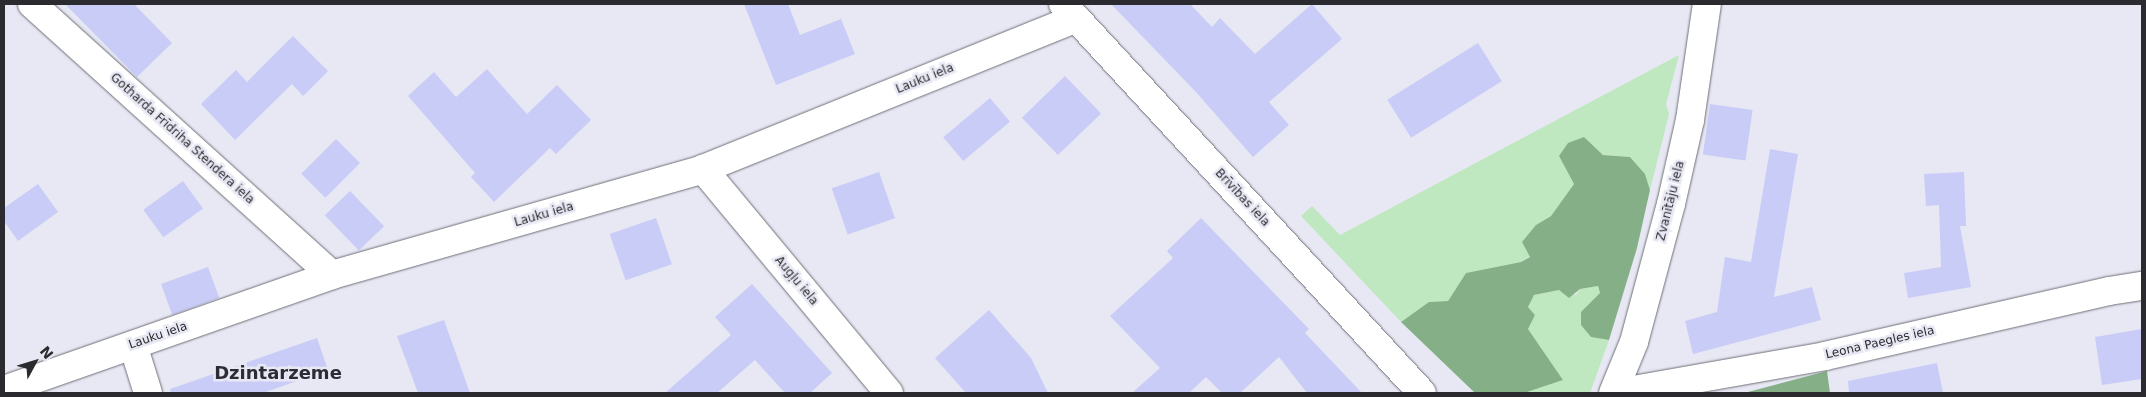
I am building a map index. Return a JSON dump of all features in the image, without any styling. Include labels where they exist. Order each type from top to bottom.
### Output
[{"type":"street","name":"Gotharda Frīdriha Stendera iela","points":[[32,4],[332,275]]},
{"type":"street","name":"Zvanītāju iela","points":[[1615,393],[1634,342],[1690,120],[1707,4]]},
{"type":"street","name":"Lauku iela","points":[[4,390],[332,275],[703,169],[1070,11]]},
{"type":"street","name":"Brīvības iela","points":[[1070,11],[1422,393]]},
{"type":"street","name":"Augļu iela","points":[[703,169],[889,393]]},
{"type":"street","name":"Leona Paegles iela","points":[[1615,393],[1825,356],[2110,291],[2142,286]]},
{"type":"street","points":[[132,345],[148,393]]},
{"type":"green space","points":[[1679,55],[1666,104],[1669,114],[1650,190],[1645,174],[1630,157],[1603,155],[1584,137],[1559,156],[1574,184],[1551,216],[1536,225],[1530,256],[1521,262],[1466,273],[1448,301],[1429,302],[1401,322],[1301,216],[1312,206],[1340,235]]},
{"type":"green space","points":[[1584,137],[1603,155],[1630,157],[1645,174],[1650,190],[1637,248],[1609,340],[1591,337],[1581,325],[1581,312],[1600,293],[1598,286],[1580,289],[1569,298],[1559,290],[1534,295],[1528,307],[1535,315],[1528,329],[1563,380],[1524,393],[1475,393],[1401,322],[1429,302],[1448,301],[1466,273],[1521,262],[1530,257],[1522,242],[1536,225],[1551,216],[1574,184],[1559,156],[1568,143]]},
{"type":"green space","points":[[1598,286],[1600,293],[1591,337],[1609,340],[1590,393],[1524,393],[1563,380],[1528,329],[1535,315],[1528,307],[1534,295],[1559,290],[1576,295],[1580,289]]},
{"type":"green space","points":[[1827,371],[1830,393],[1744,393]]},
{"type":"building","points":[[65,4],[134,4],[172,43],[137,77]]},
{"type":"building","points":[[744,4],[788,4],[800,35],[841,19],[855,54],[776,85]]},
{"type":"building","points":[[1111,4],[1190,4],[1212,27],[1220,18],[1255,54],[1312,4],[1342,39],[1269,102],[1289,125],[1253,157],[1195,91]]},
{"type":"building","points":[[293,36],[328,71],[303,96],[292,84],[235,140],[201,104],[236,70],[247,82]]},
{"type":"building","points":[[1478,43],[1502,81],[1411,138],[1387,100]]},
{"type":"building","points":[[487,69],[527,114],[557,85],[591,120],[556,154],[550,148],[494,202],[471,177],[475,173],[408,96],[434,72],[456,97]]},
{"type":"building","points":[[1065,76],[1101,113],[1058,155],[1022,118]]},
{"type":"building","points":[[990,98],[1010,122],[963,161],[943,137]]},
{"type":"building","points":[[1710,104],[1753,110],[1745,160],[1703,155]]},
{"type":"building","points":[[336,139],[360,163],[325,198],[301,174]]},
{"type":"building","points":[[1770,149],[1798,154],[1774,297],[1812,287],[1821,320],[1693,354],[1685,321],[1717,312],[1725,257],[1751,262]]},
{"type":"building","points":[[879,172],[895,218],[848,235],[832,188]]},
{"type":"building","points":[[1964,172],[1966,226],[1960,226],[1971,287],[1908,298],[1904,273],[1941,267],[1939,205],[1926,206],[1924,174]]},
{"type":"building","points":[[183,181],[203,209],[163,237],[143,210]]},
{"type":"building","points":[[38,184],[58,212],[18,241],[4,221],[4,208]]},
{"type":"building","points":[[350,191],[384,226],[359,251],[325,215]]},
{"type":"building","points":[[656,218],[672,264],[626,280],[610,234]]},
{"type":"building","points":[[1201,218],[1309,329],[1305,333],[1362,393],[1307,393],[1279,357],[1240,393],[1222,393],[1206,377],[1189,393],[1132,393],[1160,368],[1110,316],[1173,258],[1167,251]]},
{"type":"building","points":[[208,267],[219,298],[172,315],[161,284]]},
{"type":"building","points":[[752,284],[832,373],[810,393],[785,393],[755,360],[717,393],[665,393],[731,335],[715,317]]},
{"type":"building","points":[[989,310],[1031,358],[1048,393],[966,393],[935,358]]},
{"type":"building","points":[[444,320],[470,393],[418,393],[397,336]]},
{"type":"building","points":[[2142,329],[2142,379],[2102,385],[2095,337]]},
{"type":"building","points":[[317,338],[328,370],[263,393],[171,393],[170,389]]},
{"type":"building","points":[[1937,363],[1943,393],[1849,393],[1848,381]]},
{"type":"district","name":"Dzintarzeme","points":[[278,373]]}]
